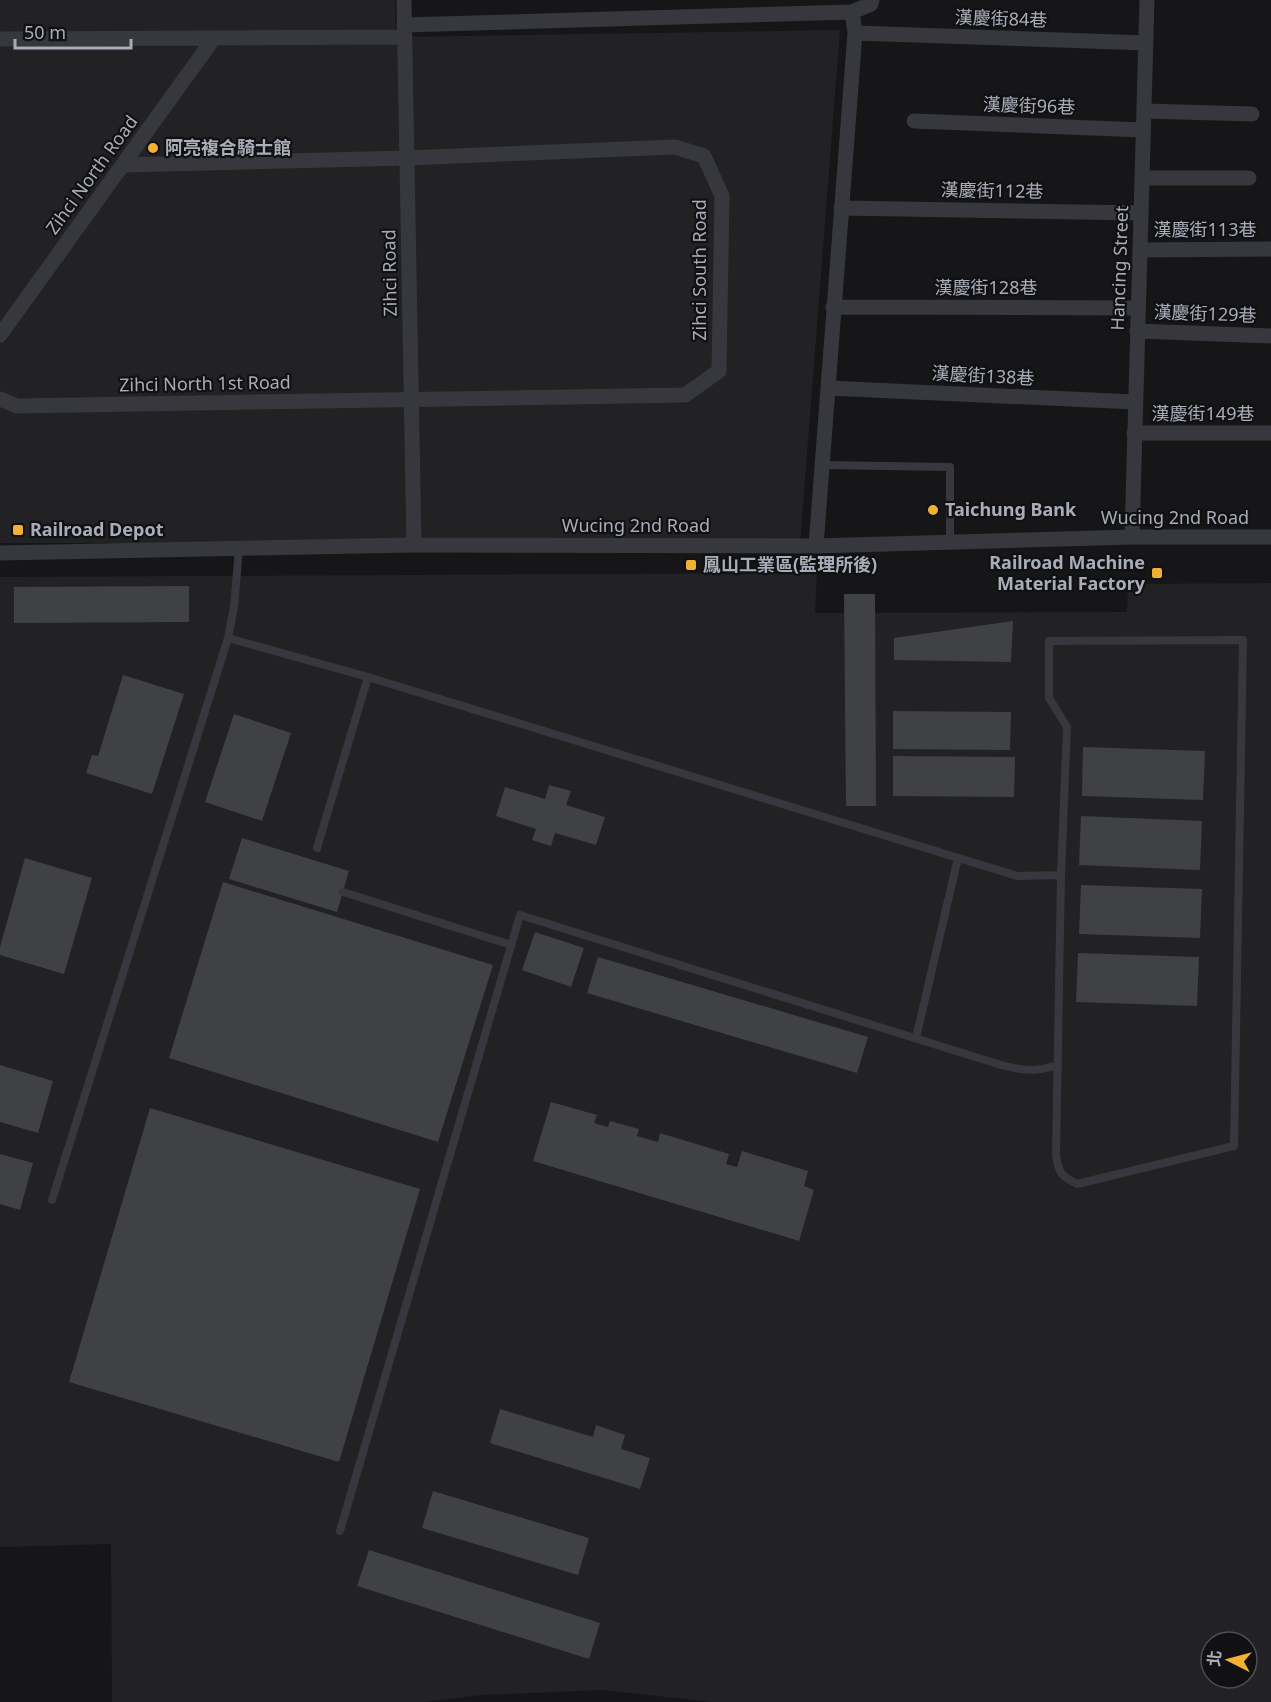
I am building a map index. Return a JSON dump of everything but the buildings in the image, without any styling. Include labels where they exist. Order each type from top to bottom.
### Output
[{"type":"street","name":"Zihci Road","points":[[404,0],[414,545]]},
{"type":"street","points":[[0,39],[214,38],[852,12],[871,4],[872,0]]},
{"type":"street","name":"Hancing Street","points":[[1132,537],[1147,0]]},
{"type":"street","points":[[816,546],[855,33],[852,12]]},
{"type":"street","name":"漢慶街84巷","points":[[855,33],[1146,44]]},
{"type":"street","name":"Zihci North Road","points":[[0,334],[214,38]]},
{"type":"street","points":[[1144,111],[1252,114]]},
{"type":"street","name":"漢慶街96巷","points":[[914,122],[1143,130]]},
{"type":"street","name":"Zihci South Road","points":[[407,158],[675,147],[704,156],[722,196],[719,371],[685,396],[412,400]]},
{"type":"street","points":[[124,165],[407,158]]},
{"type":"street","points":[[1142,178],[1249,178]]},
{"type":"street","name":"漢慶街112巷","points":[[842,208],[1141,213]]},
{"type":"street","name":"漢慶街113巷","points":[[1140,250],[1271,249]]},
{"type":"street","name":"漢慶街128巷","points":[[833,307],[1138,308]]},
{"type":"street","name":"漢慶街129巷","points":[[1137,331],[1271,336]]},
{"type":"street","name":"漢慶街138巷","points":[[828,388],[1135,402]]},
{"type":"street","name":"Zihci North 1st Road","points":[[0,399],[17,406],[412,400]]},
{"type":"street","name":"漢慶街149巷","points":[[1134,433],[1271,433]]},
{"type":"street","name":"Wucing 2nd Road","points":[[0,553],[414,545],[816,546],[1132,537],[1271,537]]},
{"type":"lane","points":[[822,465],[950,467],[950,542]]},
{"type":"lane","points":[[51,1200],[228,638],[234,607],[239,549]]},
{"type":"lane","points":[[228,638],[368,677],[1017,876],[1061,876]]},
{"type":"lane","points":[[1243,640],[1234,1146],[1077,1184],[1067,1179],[1059,1171],[1056,1156],[1058,1065],[1061,876],[1067,727],[1049,698],[1049,641],[1243,640]]},
{"type":"lane","points":[[318,848],[368,677]]},
{"type":"lane","points":[[916,1038],[958,858]]},
{"type":"lane","points":[[343,892],[511,945]]},
{"type":"lane","points":[[340,1531],[520,915],[1020,1070],[1039,1071],[1058,1065]]},
{"type":"shaded area","points":[[0,0],[395,0],[396,37],[840,30],[800,544],[0,543]]},
{"type":"shaded area","points":[[817,573],[815,613],[1127,612],[1128,584],[1271,583],[1271,1702],[712,1702],[602,1690],[482,1695],[424,1702],[112,1702],[111,1544],[0,1547],[0,577]]},
{"type":"place","name":"阿亮複合騎士館","points":[[153,148]]},
{"type":"place","name":"Taichung Bank","points":[[933,510]]},
{"type":"place","name":"Railroad Depot","points":[[18,530]]},
{"type":"place","name":"鳳山工業區(監理所後)","points":[[691,565]]},
{"type":"place","name":"Railroad Machine Material Factory","points":[[1157,573]]}]
